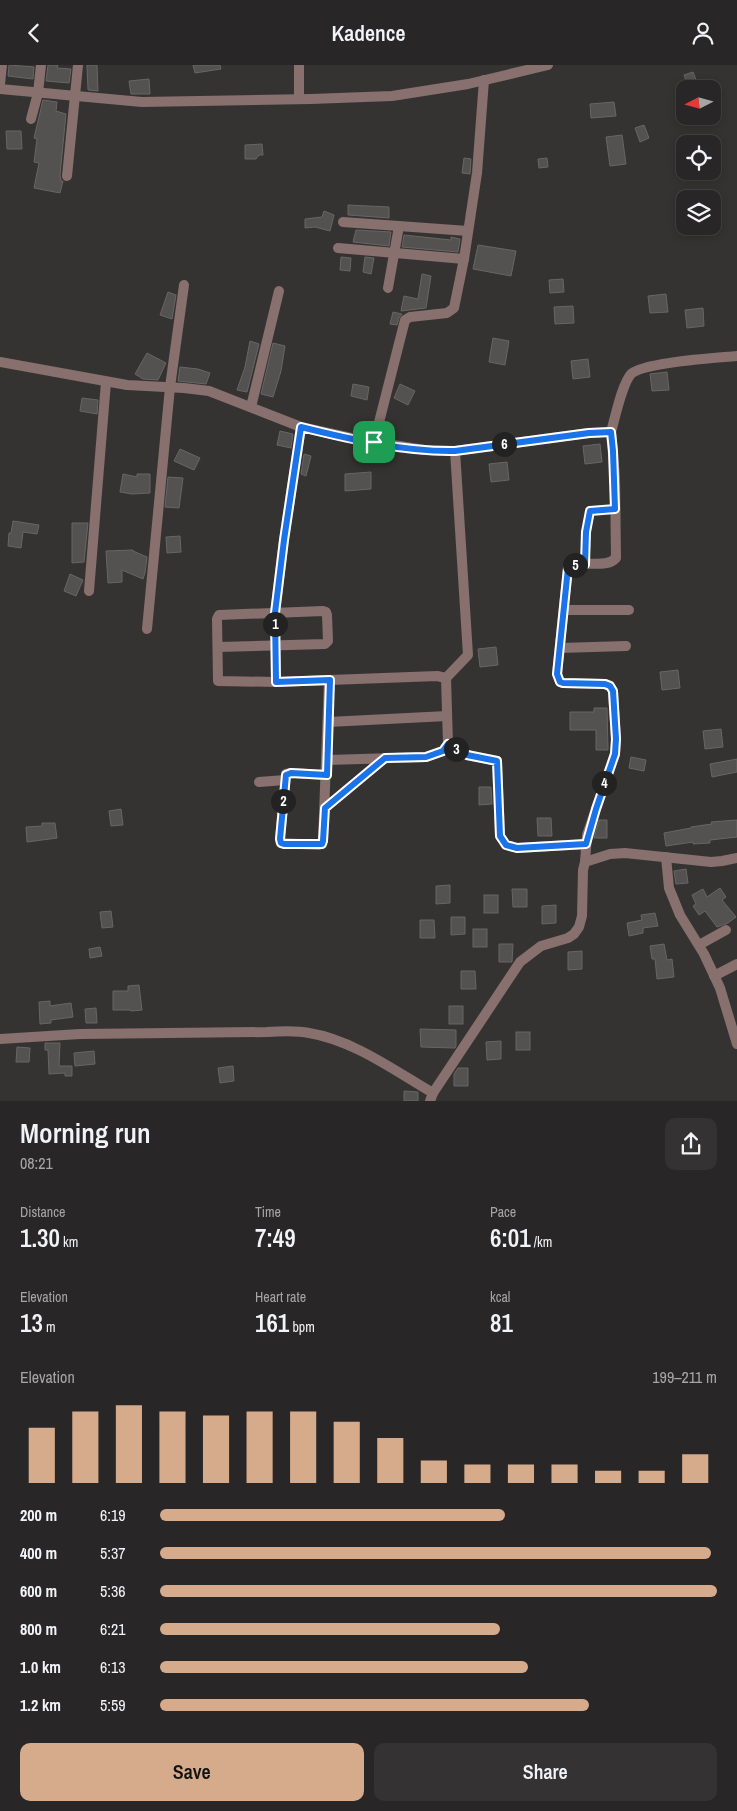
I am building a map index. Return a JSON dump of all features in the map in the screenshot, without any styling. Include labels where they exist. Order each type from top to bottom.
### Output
[{"type":"street","points":[[0,84],[2,65]]},
{"type":"street","points":[[31,119],[38,93],[41,65]]},
{"type":"street","points":[[67,176],[78,65]]},
{"type":"street","points":[[299,65],[299,99]]},
{"type":"street","points":[[0,89],[142,102],[392,96],[432,91],[548,65]]},
{"type":"street","points":[[374,442],[405,319],[451,311],[454,308],[464,259],[476,173],[484,80]]},
{"type":"street","points":[[342,222],[468,231]]},
{"type":"street","points":[[388,289],[399,226]]},
{"type":"street","points":[[338,248],[464,259]]},
{"type":"street","points":[[147,629],[170,387],[184,285]]},
{"type":"street","points":[[252,407],[279,291]]},
{"type":"street","points":[[0,1039],[80,1034],[290,1031],[310,1033],[351,1046],[431,1097],[520,962],[541,946],[568,938],[579,927],[582,916],[583,870],[586,844],[615,754],[613,691],[610,686],[605,684],[566,684],[560,682],[557,674],[568,568],[572,565],[609,563],[616,558],[611,432],[628,379],[637,370],[679,362],[737,356]]},
{"type":"street","points":[[0,362],[127,385],[209,391],[301,427],[424,450],[455,451],[589,433],[611,432]]},
{"type":"street","points":[[89,591],[106,382]]},
{"type":"street","points":[[276,682],[275,613],[301,427]]},
{"type":"street","points":[[328,760],[426,757],[443,751],[448,744],[446,678],[468,655],[455,451]]},
{"type":"street","points":[[564,611],[630,610]]},
{"type":"street","points":[[218,647],[322,645],[328,641],[326,612],[322,611],[219,615],[217,617],[218,681],[276,682],[438,676],[446,678]]},
{"type":"street","points":[[560,648],[626,646]]},
{"type":"street","points":[[327,775],[291,773],[286,775],[281,843],[322,844],[323,841],[328,760],[330,680]]},
{"type":"street","points":[[328,722],[446,716]]},
{"type":"street","points":[[448,744],[467,755],[497,761],[500,836],[506,845],[517,848],[586,844]]},
{"type":"street","points":[[325,808],[385,758]]},
{"type":"street","points":[[259,782],[285,780]]},
{"type":"street","points":[[585,862],[610,854],[625,853],[711,862],[737,858]]},
{"type":"street","points":[[666,857],[669,888],[680,915],[699,945],[720,988],[737,1045]]},
{"type":"street","points":[[699,945],[726,931]]},
{"type":"street","points":[[714,975],[737,964]]},
{"type":"lane","points":[[585,564],[586,532],[590,511],[615,509]]},
{"type":"building","points":[[9,65],[34,67],[33,79],[8,76]]},
{"type":"building","points":[[48,65],[58,65],[57,68],[71,69],[69,83],[46,81]]},
{"type":"building","points":[[87,65],[97,65],[98,91],[88,90]]},
{"type":"building","points":[[193,65],[220,65],[221,69],[195,73]]},
{"type":"building","points":[[693,72],[696,80],[686,80],[684,75]]},
{"type":"building","points":[[149,79],[150,94],[131,94],[129,81]]},
{"type":"building","points":[[43,100],[57,102],[56,111],[66,114],[60,175],[61,181],[63,181],[60,193],[34,188],[39,163],[34,162],[37,139],[34,138]]},
{"type":"building","points":[[614,102],[616,116],[591,118],[590,104]]},
{"type":"building","points":[[644,125],[649,138],[640,142],[635,128]]},
{"type":"building","points":[[6,131],[21,131],[22,149],[7,149]]},
{"type":"building","points":[[622,135],[626,164],[610,166],[606,137]]},
{"type":"building","points":[[262,144],[263,155],[259,155],[256,159],[245,159],[245,145]]},
{"type":"building","points":[[464,158],[471,159],[470,174],[462,173]]},
{"type":"building","points":[[547,158],[548,167],[539,168],[538,159]]},
{"type":"building","points":[[348,205],[389,207],[389,218],[348,215]]},
{"type":"building","points":[[324,211],[334,215],[330,231],[315,227],[305,228],[305,219],[322,217]]},
{"type":"building","points":[[356,230],[391,232],[389,246],[353,242]]},
{"type":"building","points":[[404,235],[451,240],[451,237],[460,239],[458,252],[402,247]]},
{"type":"building","points":[[478,245],[516,251],[511,276],[473,269]]},
{"type":"building","points":[[341,257],[351,258],[350,271],[340,270]]},
{"type":"building","points":[[365,257],[374,258],[371,274],[363,272]]},
{"type":"building","points":[[422,274],[431,276],[426,308],[401,311],[404,296],[418,299]]},
{"type":"building","points":[[563,279],[564,292],[550,293],[549,280]]},
{"type":"building","points":[[168,292],[176,295],[172,319],[160,315]]},
{"type":"building","points":[[666,294],[668,312],[650,313],[648,296]]},
{"type":"building","points":[[573,306],[574,323],[555,324],[554,307]]},
{"type":"building","points":[[703,308],[704,326],[687,328],[685,310]]},
{"type":"building","points":[[393,312],[402,314],[397,325],[390,324]]},
{"type":"building","points":[[493,338],[509,341],[505,365],[489,362]]},
{"type":"building","points":[[250,341],[259,344],[247,392],[237,390],[245,367]]},
{"type":"building","points":[[273,343],[285,346],[281,371],[273,397],[261,394]]},
{"type":"building","points":[[147,353],[166,363],[158,380],[143,379],[135,374]]},
{"type":"building","points":[[588,359],[590,377],[573,379],[571,361]]},
{"type":"building","points":[[180,367],[198,369],[210,373],[206,384],[178,381]]},
{"type":"building","points":[[667,372],[669,390],[652,391],[650,374]]},
{"type":"building","points":[[353,384],[369,387],[367,400],[351,396]]},
{"type":"building","points":[[400,384],[415,391],[408,405],[394,398]]},
{"type":"building","points":[[82,398],[98,400],[97,414],[80,411]]},
{"type":"building","points":[[280,431],[293,434],[291,448],[277,445]]},
{"type":"building","points":[[600,444],[602,462],[585,464],[583,446]]},
{"type":"building","points":[[180,449],[200,458],[194,470],[174,461]]},
{"type":"building","points":[[304,454],[311,456],[306,476],[301,474]]},
{"type":"building","points":[[507,462],[509,480],[491,482],[489,464]]},
{"type":"building","points":[[371,472],[371,489],[345,491],[345,474]]},
{"type":"building","points":[[123,474],[137,477],[137,474],[150,474],[150,493],[132,494],[120,492]]},
{"type":"building","points":[[168,477],[183,478],[179,508],[165,507]]},
{"type":"building","points":[[13,521],[39,525],[37,534],[23,532],[21,548],[8,546],[9,533],[11,533]]},
{"type":"building","points":[[72,523],[88,523],[84,562],[72,563]]},
{"type":"building","points":[[180,536],[181,552],[167,553],[166,537]]},
{"type":"building","points":[[133,550],[147,557],[143,579],[122,570],[122,582],[108,583],[106,551]]},
{"type":"building","points":[[70,574],[83,580],[76,596],[64,591]]},
{"type":"building","points":[[496,647],[498,665],[480,667],[478,649]]},
{"type":"building","points":[[678,670],[680,688],[662,690],[660,672]]},
{"type":"building","points":[[594,708],[607,708],[608,750],[596,750],[596,730],[570,730],[570,712],[594,712]]},
{"type":"building","points":[[721,729],[723,747],[705,749],[703,731]]},
{"type":"building","points":[[631,757],[646,760],[644,771],[629,768]]},
{"type":"building","points":[[737,759],[737,772],[712,777],[710,764]]},
{"type":"building","points":[[479,787],[491,787],[492,804],[479,805]]},
{"type":"building","points":[[121,809],[123,825],[111,826],[109,811]]},
{"type":"building","points":[[537,818],[551,818],[552,836],[538,836]]},
{"type":"building","points":[[599,820],[607,820],[607,838],[594,838]]},
{"type":"building","points":[[737,820],[737,837],[710,840],[710,843],[693,844],[693,842],[666,846],[664,833],[712,824],[711,822]]},
{"type":"building","points":[[42,823],[55,823],[57,838],[27,842],[26,827],[42,826]]},
{"type":"building","points":[[686,869],[688,883],[676,884],[674,871]]},
{"type":"building","points":[[450,885],[450,903],[436,904],[436,886]]},
{"type":"building","points":[[720,888],[726,897],[722,900],[736,917],[728,923],[717,927],[705,911],[699,915],[693,906],[696,904],[692,895],[703,889],[707,897]]},
{"type":"building","points":[[512,889],[527,889],[527,907],[513,907]]},
{"type":"building","points":[[484,895],[498,895],[498,913],[484,913]]},
{"type":"building","points":[[556,905],[556,923],[542,924],[542,906]]},
{"type":"building","points":[[111,911],[113,927],[102,928],[100,912]]},
{"type":"building","points":[[655,913],[658,926],[643,928],[643,933],[629,936],[627,923],[642,920],[641,915]]},
{"type":"building","points":[[451,917],[465,917],[465,934],[451,935]]},
{"type":"building","points":[[420,920],[434,920],[435,938],[420,938]]},
{"type":"building","points":[[473,929],[487,929],[487,947],[473,947]]},
{"type":"building","points":[[499,944],[513,944],[512,962],[499,962]]},
{"type":"building","points":[[664,944],[667,960],[672,959],[674,977],[657,979],[655,959],[652,959],[650,946]]},
{"type":"building","points":[[100,947],[102,956],[90,958],[89,949]]},
{"type":"building","points":[[582,951],[582,969],[568,970],[568,952]]},
{"type":"building","points":[[461,971],[475,971],[476,989],[461,989]]},
{"type":"building","points":[[139,985],[142,1010],[113,1010],[113,991],[128,991],[128,986]]},
{"type":"building","points":[[50,1001],[50,1006],[71,1003],[73,1017],[51,1020],[51,1023],[40,1024],[39,1002]]},
{"type":"building","points":[[449,1006],[463,1006],[463,1024],[449,1024]]},
{"type":"building","points":[[96,1008],[97,1023],[86,1023],[85,1009]]},
{"type":"building","points":[[420,1029],[456,1030],[455,1048],[421,1047]]},
{"type":"building","points":[[516,1032],[530,1032],[530,1050],[516,1050]]},
{"type":"building","points":[[501,1041],[501,1059],[487,1060],[486,1042]]},
{"type":"building","points":[[45,1043],[60,1043],[59,1066],[72,1066],[72,1076],[65,1076],[65,1073],[49,1074],[48,1050],[45,1050]]},
{"type":"building","points":[[17,1047],[30,1048],[29,1062],[16,1062]]},
{"type":"building","points":[[94,1051],[95,1064],[75,1066],[74,1053]]},
{"type":"building","points":[[233,1066],[234,1081],[220,1083],[218,1068]]},
{"type":"building","points":[[458,1068],[468,1068],[468,1086],[454,1086],[454,1074]]},
{"type":"building","points":[[404,1091],[418,1092],[418,1101],[404,1101]]},
{"type":"route","points":[[301,427],[374,442],[424,450],[455,451],[589,433],[611,432],[615,477],[615,509],[590,511],[586,532],[585,564],[572,565],[568,568],[557,674],[560,682],[566,684],[605,684],[610,686],[613,691],[615,754],[587,835],[586,844],[517,848],[506,845],[500,836],[497,761],[463,754],[448,744],[443,751],[426,757],[385,758],[325,808],[322,844],[281,843],[286,775],[291,773],[327,775],[328,760],[330,680],[276,682],[275,613],[301,427]]}]
